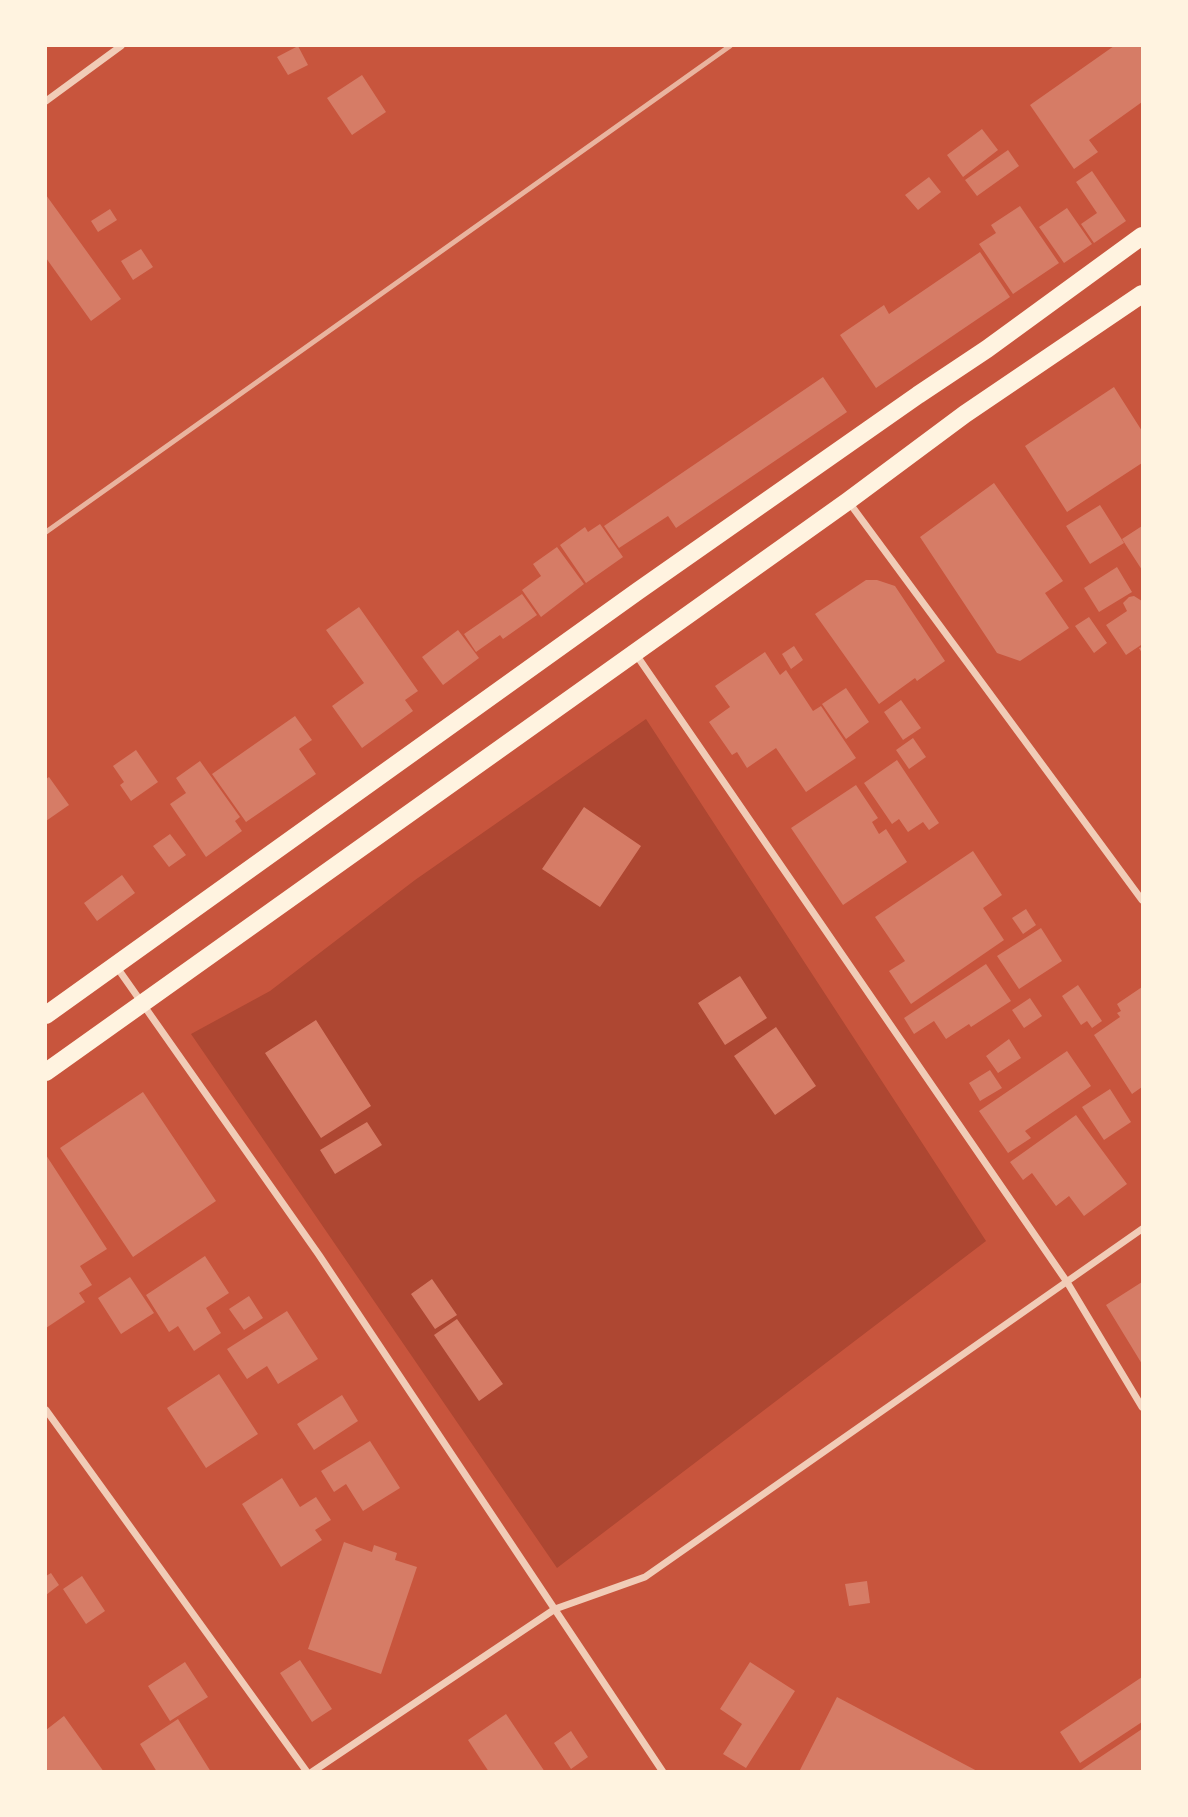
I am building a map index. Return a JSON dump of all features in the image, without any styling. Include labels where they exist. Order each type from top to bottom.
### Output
[{"type":"main road","points":[[46,1016],[638,591],[987,349],[1143,236]]},
{"type":"main road","points":[[46,1072],[848,501],[965,414],[1143,294]]},
{"type":"street","points":[[46,101],[121,46]]},
{"type":"street","points":[[848,501],[1143,900]]},
{"type":"street","points":[[634,651],[1066,1282],[1143,1407]]},
{"type":"street","points":[[115,965],[319,1255],[663,1772]]},
{"type":"street","points":[[46,1410],[309,1772],[555,1609],[645,1577],[1143,1229]]},
{"type":"shaded area","points":[[646,719],[986,1241],[557,1568],[191,1034],[270,991],[415,880]]},
{"type":"building","points":[[298,46],[308,65],[288,75],[277,57]]},
{"type":"building","points":[[1114,46],[1142,46],[1142,102],[1089,140],[1098,152],[1074,169],[1030,105]]},
{"type":"building","points":[[362,75],[386,112],[352,135],[327,98]]},
{"type":"building","points":[[982,129],[998,150],[963,177],[947,155]]},
{"type":"building","points":[[1008,150],[1019,166],[977,196],[965,180]]},
{"type":"building","points":[[1092,171],[1126,221],[1094,243],[1081,224],[1097,213],[1076,182]]},
{"type":"building","points":[[929,177],[941,192],[918,210],[905,195]]},
{"type":"building","points":[[46,195],[121,299],[91,321],[46,258]]},
{"type":"building","points":[[1020,206],[1059,263],[1013,294],[979,244],[996,233],[991,225]]},
{"type":"building","points":[[1067,208],[1092,244],[1064,263],[1039,227]]},
{"type":"building","points":[[110,209],[117,220],[98,232],[91,221]]},
{"type":"building","points":[[141,249],[153,267],[133,280],[121,261]]},
{"type":"building","points":[[980,252],[1010,297],[876,388],[840,335],[884,305],[889,314]]},
{"type":"building","points":[[823,377],[847,412],[676,528],[668,516],[619,548],[604,526]]},
{"type":"building","points":[[1114,387],[1142,431],[1142,463],[1067,512],[1025,446]]},
{"type":"building","points":[[994,483],[1063,581],[1045,593],[1069,628],[1020,661],[997,653],[920,537]]},
{"type":"building","points":[[1100,505],[1124,543],[1090,564],[1066,526]]},
{"type":"building","points":[[600,524],[623,557],[586,583],[560,545],[585,527],[588,532]]},
{"type":"building","points":[[1142,526],[1142,570],[1122,539]]},
{"type":"building","points":[[557,547],[584,584],[541,617],[522,590],[541,576],[533,564]]},
{"type":"building","points":[[1117,567],[1132,592],[1099,612],[1084,588]]},
{"type":"building","points":[[866,580],[877,580],[895,586],[945,661],[917,681],[915,678],[879,704],[815,614]]},
{"type":"building","points":[[522,594],[537,615],[503,639],[500,635],[476,652],[464,634]]},
{"type":"building","points":[[1134,596],[1142,601],[1142,647],[1141,645],[1126,655],[1106,625],[1127,611],[1123,603]]},
{"type":"building","points":[[359,607],[418,691],[405,700],[413,711],[362,748],[332,706],[364,683],[326,630]]},
{"type":"building","points":[[1089,617],[1107,643],[1094,653],[1075,626]]},
{"type":"building","points":[[458,630],[479,658],[443,685],[422,657]]},
{"type":"building","points":[[794,646],[803,660],[791,669],[782,654]]},
{"type":"building","points":[[765,652],[780,675],[786,670],[813,711],[821,706],[856,758],[806,792],[776,748],[747,768],[737,752],[732,755],[709,722],[730,707],[715,686]]},
{"type":"building","points":[[846,688],[869,722],[846,739],[822,704]]},
{"type":"building","points":[[901,700],[921,728],[903,740],[884,712]]},
{"type":"building","points":[[295,716],[312,740],[299,749],[316,774],[246,822],[212,774]]},
{"type":"building","points":[[913,738],[926,757],[909,769],[896,750]]},
{"type":"building","points":[[136,750],[158,782],[131,801],[120,785],[124,782],[113,766]]},
{"type":"building","points":[[897,760],[939,823],[929,830],[923,822],[908,832],[899,819],[892,824],[864,783]]},
{"type":"building","points":[[200,761],[240,817],[235,821],[242,831],[206,857],[170,804],[186,793],[176,778]]},
{"type":"building","points":[[49,777],[69,805],[46,821],[46,779]]},
{"type":"building","points":[[856,785],[878,818],[872,822],[879,834],[886,829],[907,862],[843,905],[791,828]]},
{"type":"building","points":[[584,807],[641,846],[600,907],[542,869]]},
{"type":"building","points":[[170,834],[186,855],[169,867],[153,846]]},
{"type":"building","points":[[973,851],[1002,895],[983,908],[1004,940],[911,1004],[889,971],[905,961],[875,917]]},
{"type":"building","points":[[122,875],[135,893],[97,921],[84,903]]},
{"type":"building","points":[[1026,909],[1036,925],[1023,934],[1012,918]]},
{"type":"building","points":[[1041,928],[1062,961],[1019,989],[997,956]]},
{"type":"building","points":[[986,964],[1011,1001],[971,1027],[969,1024],[946,1039],[934,1021],[914,1034],[904,1018]]},
{"type":"building","points":[[740,976],[767,1018],[725,1045],[698,1003]]},
{"type":"building","points":[[1078,985],[1102,1021],[1092,1028],[1087,1021],[1081,1025],[1062,996]]},
{"type":"building","points":[[1142,987],[1142,1087],[1132,1094],[1094,1035],[1120,1017],[1117,1013],[1121,1011],[1117,1004]]},
{"type":"building","points":[[1030,998],[1042,1016],[1024,1028],[1012,1010]]},
{"type":"building","points":[[316,1020],[371,1106],[321,1138],[265,1053]]},
{"type":"building","points":[[776,1027],[816,1086],[775,1115],[734,1056]]},
{"type":"building","points":[[1009,1039],[1021,1058],[998,1073],[986,1056]]},
{"type":"building","points":[[1067,1051],[1091,1086],[1025,1131],[1031,1138],[1008,1153],[979,1111]]},
{"type":"building","points":[[990,1070],[1002,1088],[980,1101],[969,1083]]},
{"type":"building","points":[[1110,1089],[1131,1122],[1104,1140],[1082,1107]]},
{"type":"building","points":[[143,1092],[216,1201],[133,1257],[60,1148]]},
{"type":"building","points":[[1076,1115],[1127,1184],[1084,1216],[1069,1196],[1056,1206],[1032,1173],[1023,1180],[1010,1162]]},
{"type":"building","points":[[367,1122],[382,1145],[335,1174],[320,1150]]},
{"type":"building","points":[[46,1155],[107,1249],[80,1266],[92,1285],[79,1293],[85,1302],[46,1328]]},
{"type":"building","points":[[205,1256],[229,1293],[206,1308],[221,1333],[194,1351],[178,1326],[169,1332],[146,1295]]},
{"type":"building","points":[[130,1277],[154,1313],[121,1334],[98,1298]]},
{"type":"building","points":[[432,1279],[457,1315],[435,1329],[411,1294]]},
{"type":"building","points":[[1142,1282],[1142,1364],[1106,1305]]},
{"type":"building","points":[[249,1296],[263,1318],[244,1330],[229,1309]]},
{"type":"building","points":[[287,1311],[318,1359],[278,1384],[267,1366],[247,1379],[227,1349]]},
{"type":"building","points":[[457,1319],[503,1384],[479,1401],[434,1335]]},
{"type":"building","points":[[219,1374],[258,1434],[206,1468],[167,1408]]},
{"type":"building","points":[[342,1395],[358,1421],[314,1450],[297,1424]]},
{"type":"building","points":[[370,1441],[400,1488],[363,1511],[346,1484],[334,1492],[321,1471]]},
{"type":"building","points":[[282,1478],[300,1507],[316,1497],[331,1520],[315,1530],[322,1540],[281,1567],[242,1504]]},
{"type":"building","points":[[344,1542],[372,1552],[374,1545],[397,1553],[395,1560],[417,1567],[381,1674],[308,1649]]},
{"type":"building","points":[[51,1573],[59,1585],[46,1595],[46,1576]]},
{"type":"building","points":[[82,1576],[105,1611],[86,1624],[63,1589]]},
{"type":"building","points":[[867,1581],[870,1603],[849,1606],[845,1584]]},
{"type":"building","points":[[300,1660],[332,1709],[312,1722],[280,1673]]},
{"type":"building","points":[[185,1662],[208,1697],[170,1721],[148,1686]]},
{"type":"building","points":[[750,1662],[795,1691],[746,1768],[723,1754],[742,1724],[720,1709]]},
{"type":"building","points":[[1142,1677],[1142,1722],[1080,1763],[1060,1732]]},
{"type":"building","points":[[837,1697],[979,1772],[799,1772]]},
{"type":"building","points":[[506,1714],[545,1772],[489,1772],[468,1740]]},
{"type":"building","points":[[64,1716],[104,1772],[46,1772],[46,1730]]},
{"type":"building","points":[[178,1719],[211,1772],[157,1772],[140,1744]]},
{"type":"building","points":[[1142,1729],[1142,1772],[1078,1772]]},
{"type":"building","points":[[571,1731],[588,1757],[571,1769],[554,1743]]},
{"type":"railway","points":[[46,532],[730,46]]}]
